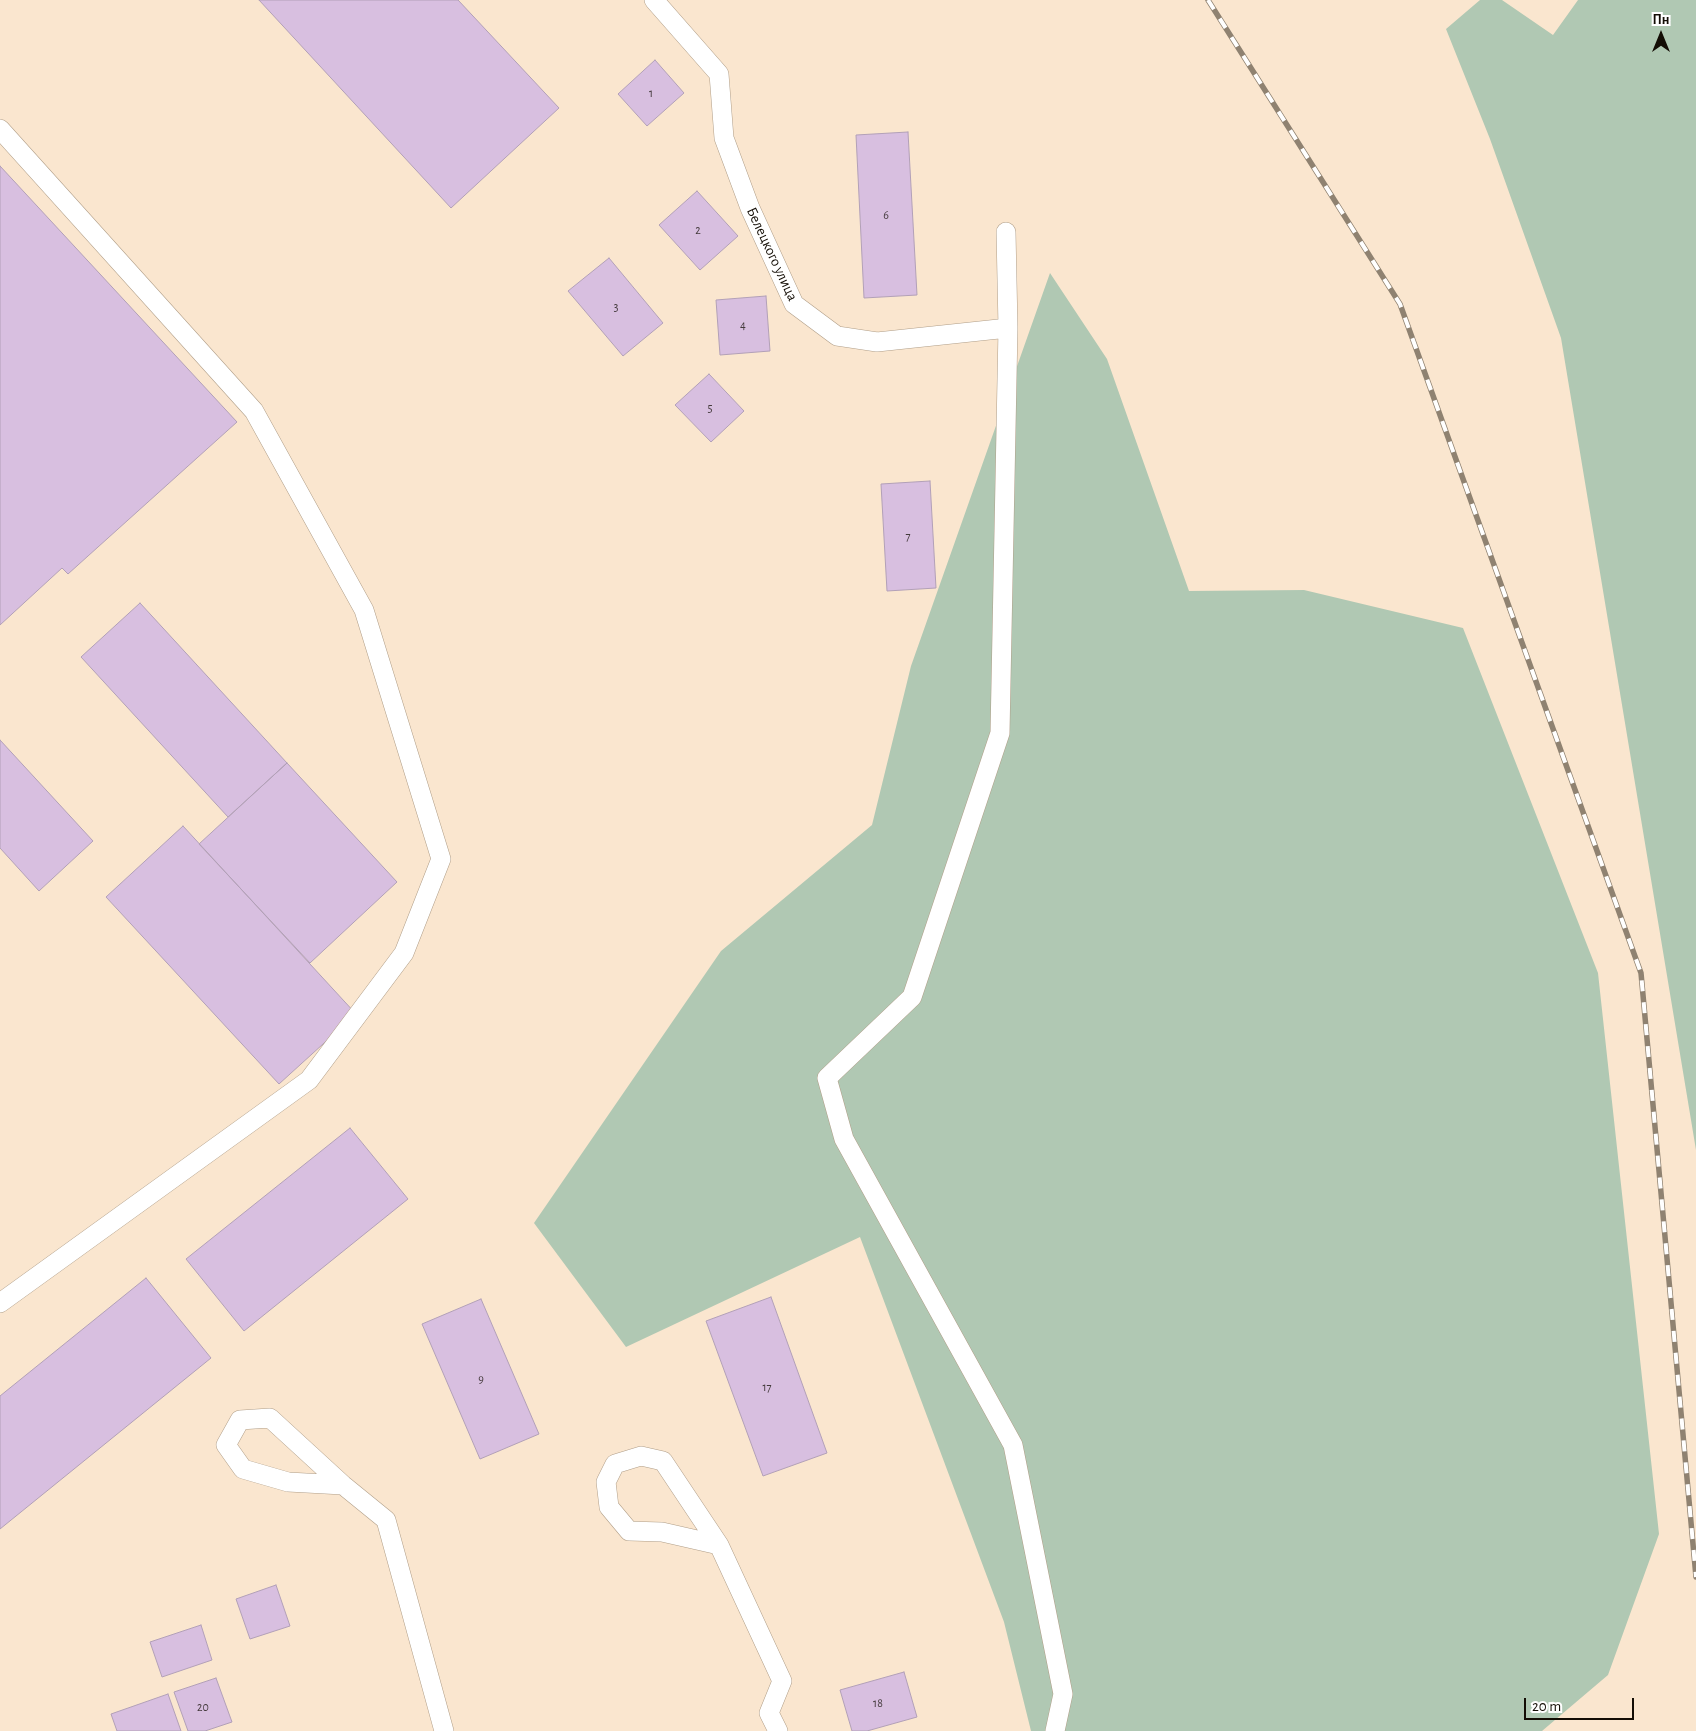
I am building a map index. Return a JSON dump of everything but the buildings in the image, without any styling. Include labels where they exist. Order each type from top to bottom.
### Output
[{"type":"lane","name":"Белецкого улица","points":[[654,0],[719,74],[724,138],[750,208],[794,304],[837,336],[877,342],[1008,328]]},
{"type":"lane","points":[[0,129],[254,412],[364,610],[441,859],[404,953],[309,1080],[0,1303]]},
{"type":"lane","points":[[1006,232],[1008,328],[1000,733],[912,997],[827,1078],[844,1139],[1013,1445],[1063,1694],[1055,1731]]},
{"type":"lane","points":[[343,1486],[288,1482],[243,1469],[226,1445],[240,1420],[270,1418],[343,1486],[386,1520],[444,1731]]},
{"type":"lane","points":[[719,1544],[662,1532],[629,1530],[609,1507],[606,1482],[615,1464],[641,1456],[663,1460],[719,1544],[782,1681],[769,1713],[778,1731]]},
{"type":"green space","points":[[1480,0],[1502,0],[1553,35],[1578,0],[1696,0],[1696,1150],[1561,338],[1490,139],[1446,29]]},
{"type":"green space","points":[[1050,273],[1107,359],[1189,591],[1304,590],[1463,628],[1598,973],[1659,1534],[1608,1675],[1542,1731],[1031,1731],[1004,1622],[860,1237],[626,1347],[534,1223],[721,951],[872,825],[911,666]]},
{"type":"railway","points":[[1208,0],[1400,304],[1641,973],[1696,1577]]}]
